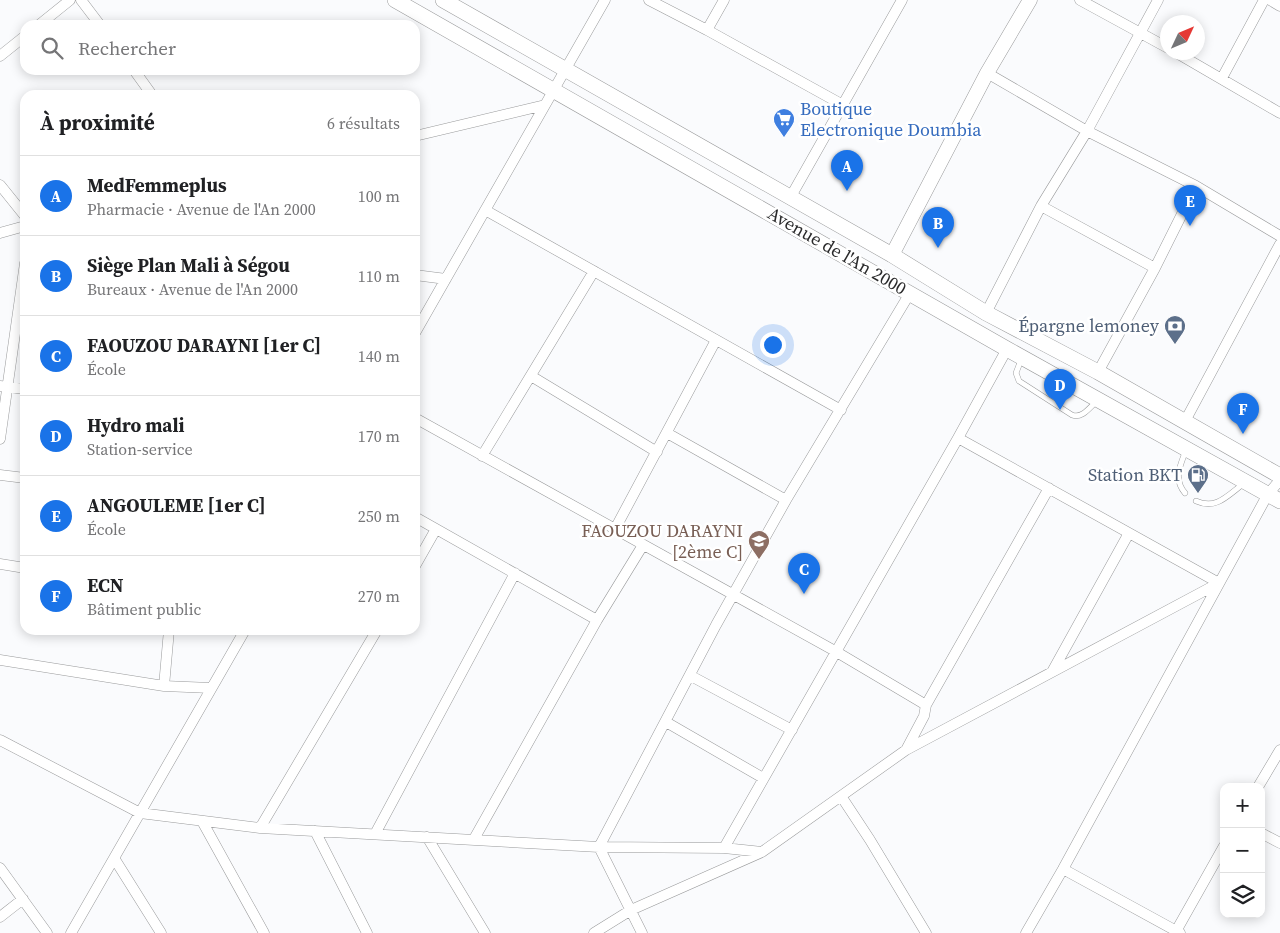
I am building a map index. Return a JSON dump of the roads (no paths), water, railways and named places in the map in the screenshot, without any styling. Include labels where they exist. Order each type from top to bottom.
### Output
[{"type":"main road","name":"Avenue de l'An 2000","points":[[395,0],[555,89],[1022,358],[1274,498]]},
{"type":"main road","name":"Avenue de l'An 2000","points":[[442,0],[892,255],[986,313],[1098,372],[1184,423],[1280,476]]},
{"type":"street","points":[[45,20],[70,0]]},
{"type":"street","points":[[81,0],[96,20]]},
{"type":"street","points":[[420,324],[605,0]]},
{"type":"street","points":[[649,0],[843,105]]},
{"type":"street","points":[[707,30],[724,0]]},
{"type":"street","points":[[790,198],[902,0]]},
{"type":"street","points":[[892,255],[986,73],[1030,0]]},
{"type":"street","points":[[1080,0],[1160,44]]},
{"type":"street","points":[[986,313],[1041,206],[1087,131],[1158,0]]},
{"type":"street","points":[[1222,78],[1264,0]]},
{"type":"street","points":[[1270,0],[1280,6]]},
{"type":"street","points":[[0,56],[20,40]]},
{"type":"street","points":[[1189,60],[1280,113]]},
{"type":"street","points":[[986,73],[1087,131],[1196,186],[1280,236]]},
{"type":"street","points":[[138,75],[148,90]]},
{"type":"street","points":[[420,135],[545,105]]},
{"type":"street","points":[[0,185],[20,210]]},
{"type":"street","points":[[1098,372],[1155,268],[1196,186]]},
{"type":"street","points":[[1041,206],[1155,268]]},
{"type":"street","points":[[485,210],[841,410]]},
{"type":"street","points":[[0,232],[20,227]]},
{"type":"street","points":[[1184,423],[1280,244]]},
{"type":"street","points":[[482,456],[594,271]]},
{"type":"street","points":[[420,276],[446,279]]},
{"type":"street","points":[[600,847],[733,594],[786,500],[910,293]]},
{"type":"street","points":[[0,439],[4,386],[20,309]]},
{"type":"street","points":[[616,529],[716,340]]},
{"type":"street","points":[[724,848],[1007,349]]},
{"type":"street","points":[[531,376],[657,452]]},
{"type":"street","points":[[4,386],[20,388]]},
{"type":"street","points":[[420,421],[835,651],[926,705]]},
{"type":"street","points":[[667,432],[786,500]]},
{"type":"street","points":[[958,438],[1219,583]]},
{"type":"street","points":[[0,475],[20,477]]},
{"type":"street","points":[[1026,933],[1219,583],[1274,498],[1280,480]]},
{"type":"street","points":[[906,750],[924,716],[926,705],[1048,488]]},
{"type":"street","points":[[420,520],[598,620]]},
{"type":"street","points":[[420,557],[436,529]]},
{"type":"street","points":[[1052,672],[1129,533]]},
{"type":"street","points":[[474,839],[598,620],[643,545]]},
{"type":"street","points":[[0,564],[20,567]]},
{"type":"street","points":[[376,834],[514,573]]},
{"type":"street","points":[[594,933],[631,910],[762,852],[906,750],[1219,583]]},
{"type":"street","points":[[164,686],[169,635]]},
{"type":"street","points":[[71,933],[242,635]]},
{"type":"street","points":[[260,828],[374,635]]},
{"type":"street","points":[[0,660],[164,686],[211,688]]},
{"type":"street","points":[[691,676],[792,730]]},
{"type":"street","points":[[666,722],[763,778]]},
{"type":"street","points":[[0,740],[140,813],[260,828],[600,847],[724,848],[762,852]]},
{"type":"street","points":[[1260,783],[1280,750]]},
{"type":"street","points":[[841,796],[926,933]]},
{"type":"street","points":[[202,821],[264,933]]},
{"type":"street","points":[[315,831],[367,933]]},
{"type":"street","points":[[1265,835],[1280,843]]},
{"type":"street","points":[[427,837],[485,933]]},
{"type":"street","points":[[600,847],[642,933]]},
{"type":"street","points":[[1063,869],[1177,932],[1220,853]]},
{"type":"street","points":[[114,858],[160,933]]},
{"type":"street","points":[[0,868],[47,933]]},
{"type":"street","points":[[0,917],[23,899]]},
{"type":"lane","points":[[1022,358],[1016,373],[1019,381],[1072,415],[1077,417],[1082,415],[1098,400]]},
{"type":"lane","points":[[1185,493],[1180,487],[1177,475],[1186,449]]},
{"type":"lane","points":[[1196,501],[1205,505],[1218,504],[1245,482]]},
{"type":"place","name":"Boutique Electronique Doumbia","points":[[784,138]]},
{"type":"place","name":"MedFemmeplus","points":[[847,191]]},
{"type":"place","name":"ANGOULEME [1er C]","points":[[1190,226]]},
{"type":"place","name":"Siège Plan Mali à Ségou","points":[[938,248]]},
{"type":"place","name":"Épargne lemoney","points":[[1175,345]]},
{"type":"place","name":"Hydro mali","points":[[1060,410]]},
{"type":"place","name":"ECN","points":[[1243,434]]},
{"type":"place","name":"Station BKT","points":[[1198,494]]},
{"type":"place","name":"FAOUZOU DARAYNI [2ème C]","points":[[759,560]]},
{"type":"place","name":"FAOUZOU DARAYNI [1er C]","points":[[804,594]]}]
